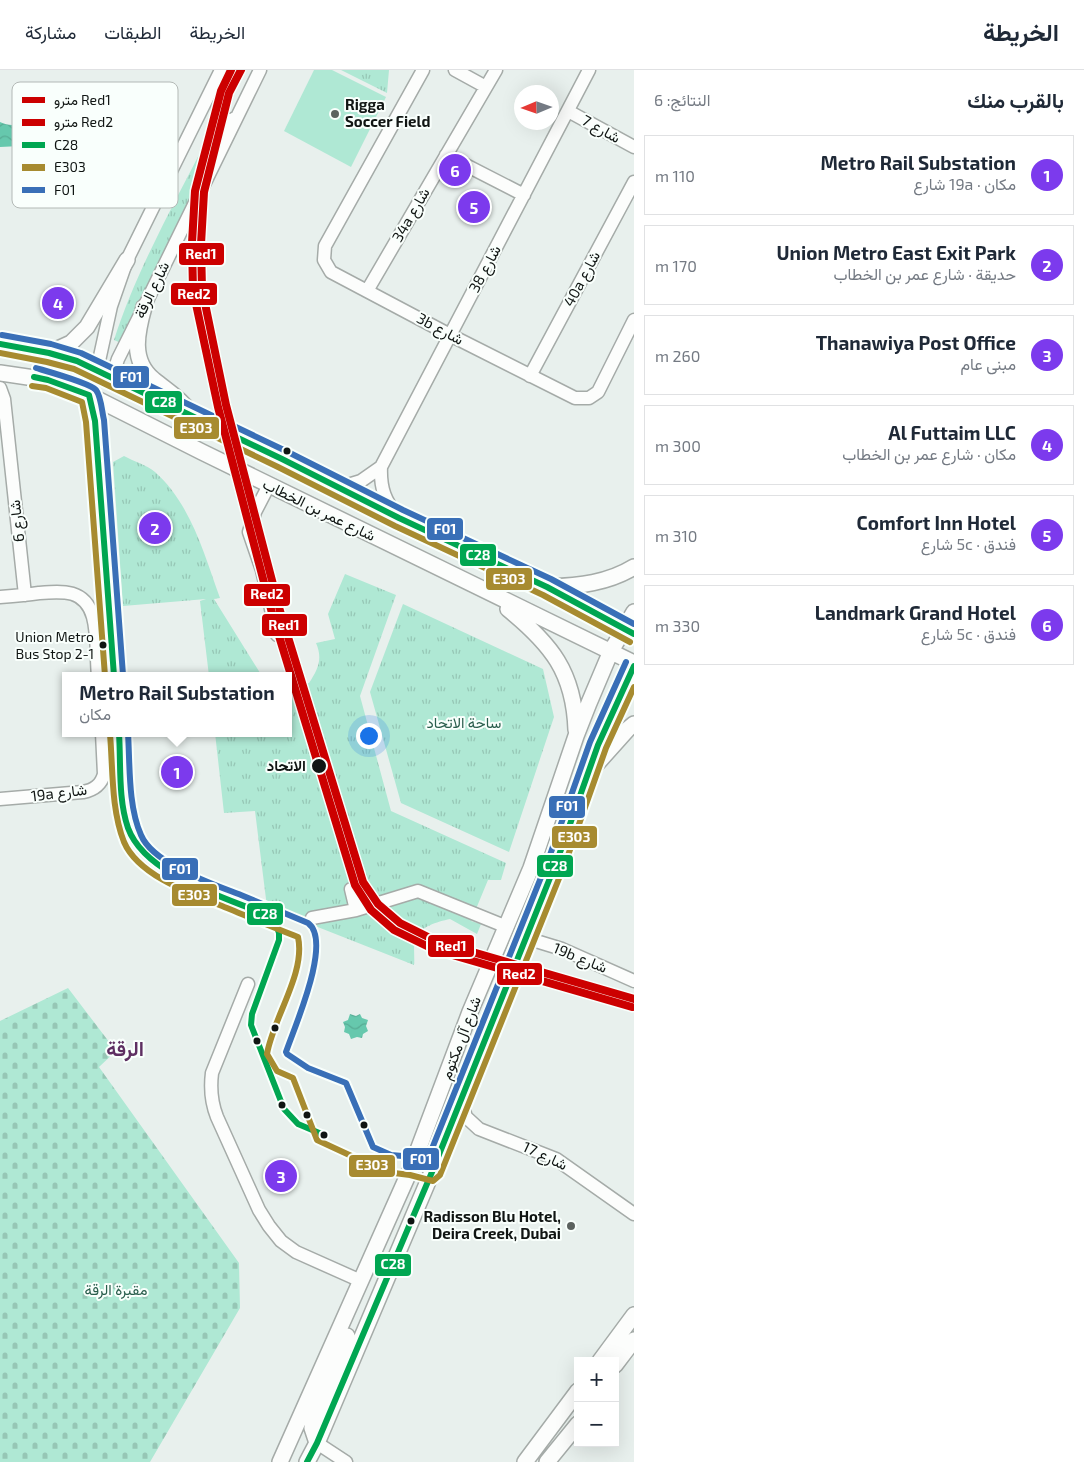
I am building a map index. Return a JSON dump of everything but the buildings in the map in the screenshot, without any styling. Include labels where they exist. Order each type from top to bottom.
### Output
[{"type":"main road","points":[[48,353],[71,343],[87,328],[127,260]]},
{"type":"main road","points":[[144,307],[136,341],[141,364],[152,378],[180,400],[194,418]]},
{"type":"main road","name":"شارع عمر بن الخطاب","points":[[0,344],[48,353],[77,361],[97,370],[399,518],[547,587],[629,631]]},
{"type":"main road","points":[[89,395],[97,370]]},
{"type":"main road","name":"شارع عمر بن الخطاب","points":[[0,373],[48,380],[89,395],[490,594],[612,651],[634,665]]},
{"type":"main road","points":[[107,404],[112,377]]},
{"type":"main road","points":[[547,587],[577,586],[607,580],[634,568]]},
{"type":"main road","points":[[490,594],[529,626],[554,654],[564,671],[571,692],[576,713],[576,736]]},
{"type":"main road","name":"شارع آل مكتوم","points":[[280,1462],[412,1166],[470,1012],[537,853],[576,736],[612,651],[629,631],[634,612]]},
{"type":"main road","name":"شارع آل مكتوم","points":[[307,1462],[432,1172],[558,858],[586,777],[611,713],[634,665]]},
{"type":"main road","points":[[586,777],[622,734],[634,724]]},
{"type":"main road","points":[[412,1166],[432,1172]]},
{"type":"main road","points":[[317,1442],[312,1428],[314,1413],[353,1322],[362,1281]]},
{"type":"main road","points":[[603,1357],[634,1315]]},
{"type":"main road","points":[[619,1360],[634,1340]]},
{"type":"main road","points":[[619,1371],[634,1352]]},
{"type":"main road","points":[[525,1462],[574,1396]]},
{"type":"main road","points":[[548,1462],[574,1429]]},
{"type":"street","name":"شارع الرقة","points":[[178,157],[221,70]]},
{"type":"street","points":[[235,70],[218,114],[224,120],[236,118]]},
{"type":"street","name":"شارع الرقة","points":[[112,377],[118,359],[260,70]]},
{"type":"street","name":"3b شارع","points":[[423,70],[331,234],[323,252],[326,266],[337,275],[367,291],[575,398],[589,398],[598,392],[634,320]]},
{"type":"street","points":[[455,70],[486,88]]},
{"type":"street","name":"34a شارع","points":[[367,291],[496,70]]},
{"type":"street","name":"شارع 38","points":[[338,488],[361,481],[381,467],[589,70]]},
{"type":"street","name":"شارع 7","points":[[568,111],[634,147]]},
{"type":"street","points":[[446,155],[524,196]]},
{"type":"street","name":"40a شارع","points":[[530,376],[634,182]]},
{"type":"street","name":"شارع الرقة","points":[[97,370],[111,306],[127,260],[153,208]]},
{"type":"street","name":"شارع 6","points":[[0,388],[4,399],[25,595]]},
{"type":"street","points":[[381,467],[384,495],[390,507],[399,518]]},
{"type":"street","points":[[269,485],[255,512],[249,532],[262,570],[277,635]]},
{"type":"street","points":[[0,597],[68,592],[79,596],[87,604],[94,619],[98,672]]},
{"type":"street","name":"19a شارع","points":[[0,799],[89,791],[94,788],[102,780],[104,769],[102,737]]},
{"type":"street","points":[[352,889],[356,910]]},
{"type":"street","points":[[312,918],[356,910],[418,891],[507,927]]},
{"type":"street","name":"19b شارع","points":[[526,938],[562,949],[634,981]]},
{"type":"street","points":[[248,984],[212,1073],[211,1096],[217,1117],[268,1226],[296,1252],[362,1281]]},
{"type":"street","name":"شارع 17","points":[[461,1100],[466,1117],[479,1129],[556,1159],[634,1214]]},
{"type":"street","points":[[317,1442],[346,1462]]},
{"type":"green space","name":"Rigga Soccer Field","points":[[314,70],[332,70],[386,97],[351,167],[284,131]]},
{"type":"green space","points":[[341,70],[389,70],[387,93]]},
{"type":"green space","points":[[210,133],[221,140],[121,343],[114,340],[123,313],[172,208],[178,208],[178,195]]},
{"type":"green space","points":[[124,456],[144,465],[155,472],[178,499],[195,530],[208,564],[220,598],[214,599],[260,672],[209,672],[200,601],[206,599],[123,606],[113,462]]},
{"type":"green space","points":[[345,574],[396,595],[360,696],[391,811],[506,863],[501,880],[488,880],[471,921],[481,924],[477,934],[450,919],[430,925],[417,935],[415,940],[414,965],[267,907],[255,811],[224,813],[215,737],[292,737],[292,686],[309,683],[315,673],[319,659],[316,643],[335,639],[328,614]]},
{"type":"green space","name":"ساحة الاتحاد","points":[[403,604],[543,669],[554,717],[509,852],[401,803],[370,692]]},
{"type":"green space","name":"مقبرة الرقة","points":[[68,988],[116,1051],[99,1067],[239,1263],[240,1308],[150,1462],[0,1462],[0,1021]]},
{"type":"water","points":[[0,122],[12,125],[12,146],[0,147]]},
{"type":"water","points":[[350,1014],[356,1016],[360,1014],[362,1018],[368,1020],[366,1026],[368,1031],[363,1034],[362,1038],[351,1039],[349,1034],[344,1032],[343,1022],[348,1020]]},
{"type":"metro line","name":"Red2","points":[[231,70],[221,91],[195,191],[192,243],[193,290],[218,407],[272,613],[290,672]]},
{"type":"metro line","name":"Red1","points":[[241,70],[229,93],[204,192],[201,244],[202,289],[226,405],[280,611],[363,882],[378,904],[400,923],[438,942],[634,999]]},
{"type":"metro line","name":"Red2","points":[[292,679],[355,885],[371,910],[394,930],[435,950],[632,1007]]},
{"type":"transit line","name":"F01","points":[[2,335],[51,344],[81,353],[286,451],[403,510],[551,579],[634,624]]},
{"type":"transit line","name":"C28","points":[[0,344],[49,353],[77,361],[282,459],[399,518],[547,587],[634,634]]},
{"type":"transit line","name":"E303","points":[[0,353],[74,369],[278,467],[395,526],[543,595],[630,642]]},
{"type":"transit line","name":"F01","points":[[36,368],[86,384],[96,390],[100,400],[104,420],[123,672]]},
{"type":"transit line","name":"C28","points":[[34,377],[48,380],[89,395],[95,421],[114,672]]},
{"type":"transit line","name":"E303","points":[[32,386],[46,388],[82,402],[86,422],[105,672]]},
{"type":"transit line","name":"F01","points":[[128,737],[130,785],[134,811],[141,835],[148,845],[158,855],[185,872],[308,923],[315,933],[314,965],[303,1005],[286,1052],[287,1054],[308,1068],[346,1083],[373,1147],[391,1155],[414,1157],[427,1161],[550,855],[590,742],[626,662]]},
{"type":"transit line","name":"C28","points":[[307,1462],[317,1443],[432,1172],[558,858],[598,745],[634,666]]},
{"type":"transit line","name":"E303","points":[[110,737],[113,789],[117,816],[124,842],[131,854],[155,875],[184,891],[298,937],[297,965],[288,996],[270,1040],[267,1054],[277,1071],[293,1078],[317,1140],[386,1172],[410,1175],[433,1181],[440,1175],[566,861],[606,748],[634,687]]},
{"type":"transit line","name":"C28","points":[[119,737],[120,781],[125,817],[128,828],[138,845],[152,860],[170,873],[213,894],[274,918],[279,933],[279,940],[252,1014],[251,1025],[284,1109],[298,1124],[324,1135]]},
{"type":"place","name":"Rigga Soccer Field","points":[[335,114]]},
{"type":"place","name":"Landmark Grand Hotel","points":[[455,170]]},
{"type":"place","name":"Comfort Inn Hotel","points":[[474,207]]},
{"type":"place","name":"Al Futtaim LLC","points":[[58,303]]},
{"type":"place","name":"Union Metro East Exit Park","points":[[155,528]]},
{"type":"place","name":"Union Metro Bus Stop 2-1","points":[[103,645]]},
{"type":"place","name":"الاتحاد","points":[[319,766]]},
{"type":"place","name":"Metro Rail Substation","points":[[177,772]]},
{"type":"place","name":"Thanawiya Post Office","points":[[281,1176]]},
{"type":"place","name":"Radisson Blu Hotel, Deira Creek, Dubai","points":[[571,1226]]},
{"type":"district","name":"الرقة","points":[[125,1049]]}]
